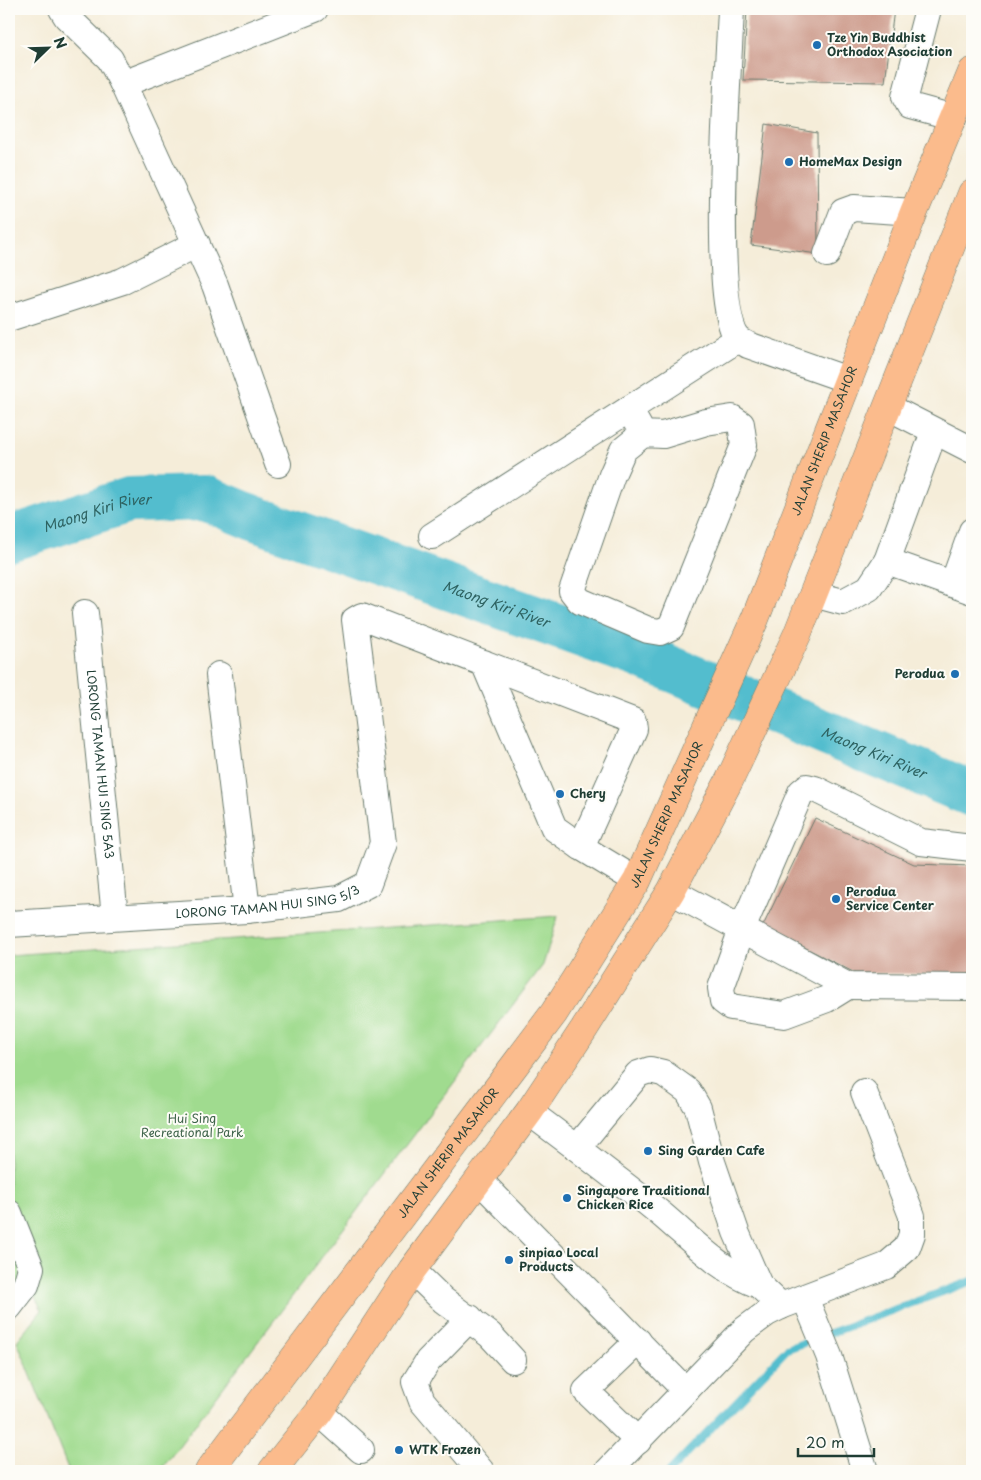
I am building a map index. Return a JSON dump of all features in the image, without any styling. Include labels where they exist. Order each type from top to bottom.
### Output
[{"type":"main road","name":"JALAN SHERIP MASAHOR","points":[[209,1471],[554,1013],[637,881],[754,619],[914,212],[972,72]]},
{"type":"main road","points":[[272,1471],[320,1412],[412,1270],[529,1112],[671,891],[730,779],[797,635],[972,193]]},
{"type":"street","points":[[62,9],[67,17],[110,59],[123,84],[215,285],[278,464]]},
{"type":"street","points":[[123,84],[312,9]]},
{"type":"street","points":[[731,9],[722,236],[726,302],[738,339],[748,345],[848,380]]},
{"type":"street","points":[[928,9],[905,97],[910,106],[915,109],[954,118]]},
{"type":"street","points":[[827,254],[843,212],[854,208],[914,212]]},
{"type":"street","points":[[9,318],[123,281],[196,244]]},
{"type":"street","points":[[432,536],[738,339]]},
{"type":"street","points":[[888,407],[972,450]]},
{"type":"street","points":[[629,410],[643,434]]},
{"type":"street","points":[[732,418],[741,424],[744,445],[671,627],[660,632],[648,630],[580,601],[572,591],[612,474],[623,450],[643,434],[663,435],[706,422],[732,418]]},
{"type":"street","points":[[813,594],[842,602],[869,588],[887,561],[934,432]]},
{"type":"street","points":[[887,561],[963,588],[972,530]]},
{"type":"street","name":"LORONG TAMAN HUI SING 5A3","points":[[85,613],[115,917]]},
{"type":"street","name":"LORONG TAMAN HUI SING 5/3","points":[[9,924],[247,910],[339,899],[368,884],[384,843],[356,620],[362,616],[484,663]]},
{"type":"street","points":[[484,663],[633,721],[634,729],[581,847]]},
{"type":"street","points":[[484,663],[554,828],[637,881]]},
{"type":"street","points":[[219,675],[247,910]]},
{"type":"street","points":[[848,986],[827,999],[784,1015],[731,1007],[723,1001],[721,988],[742,929],[801,792],[807,787],[815,789],[921,842],[972,848]]},
{"type":"street","points":[[671,891],[848,986],[972,986]]},
{"type":"street","points":[[577,1148],[638,1074],[650,1070],[663,1073],[688,1091],[698,1108],[712,1162],[736,1232],[760,1285]]},
{"type":"street","points":[[608,1471],[744,1330],[767,1313],[798,1305],[886,1266],[907,1248],[912,1234],[912,1216],[864,1092]]},
{"type":"street","points":[[529,1112],[660,1213],[706,1255],[738,1278],[760,1285],[798,1305],[829,1356],[865,1471]]},
{"type":"street","points":[[479,1180],[686,1391]]},
{"type":"street","points":[[9,1213],[31,1268],[26,1285],[9,1307]]},
{"type":"street","points":[[706,1255],[736,1232]]},
{"type":"street","points":[[412,1270],[443,1300],[470,1318],[490,1335],[513,1360]]},
{"type":"street","points":[[470,1318],[428,1361],[415,1382],[422,1401],[481,1471]]},
{"type":"street","points":[[638,1341],[586,1390],[638,1440]]},
{"type":"street","points":[[320,1412],[361,1450]]},
{"type":"green space","name":"Hui Sing Recreational Park","points":[[558,916],[543,965],[160,1471],[69,1471],[17,1341],[42,1310],[33,1293],[9,1291],[9,955]]},
{"type":"building","name":"Tze Yin Buddhist Orthodox Asociation","points":[[747,9],[894,9],[885,82],[743,80]]},
{"type":"building","name":"HomeMax Design","points":[[766,124],[817,133],[818,254],[751,245]]},
{"type":"building","points":[[815,818],[914,864],[972,866],[972,975],[855,973],[763,926]]},
{"type":"waterway","name":"Maong Kiri River","points":[[9,539],[129,500],[205,498],[256,519],[636,654],[972,794]]},
{"type":"waterway","points":[[670,1471],[787,1349],[972,1281]]},
{"type":"place","name":"Tze Yin Buddhist Orthodox Asociation","points":[[817,45]]},
{"type":"place","name":"HomeMax Design","points":[[789,162]]},
{"type":"place","name":"Perodua","points":[[955,674]]},
{"type":"place","name":"Chery","points":[[560,794]]},
{"type":"place","name":"Perodua Service Center","points":[[836,899]]},
{"type":"place","name":"Sing Garden Cafe","points":[[648,1151]]},
{"type":"place","name":"Singapore Traditional Chicken Rice","points":[[567,1198]]},
{"type":"place","name":"sinpiao Local Products","points":[[509,1260]]},
{"type":"place","name":"WTK Frozen","points":[[399,1450]]}]
